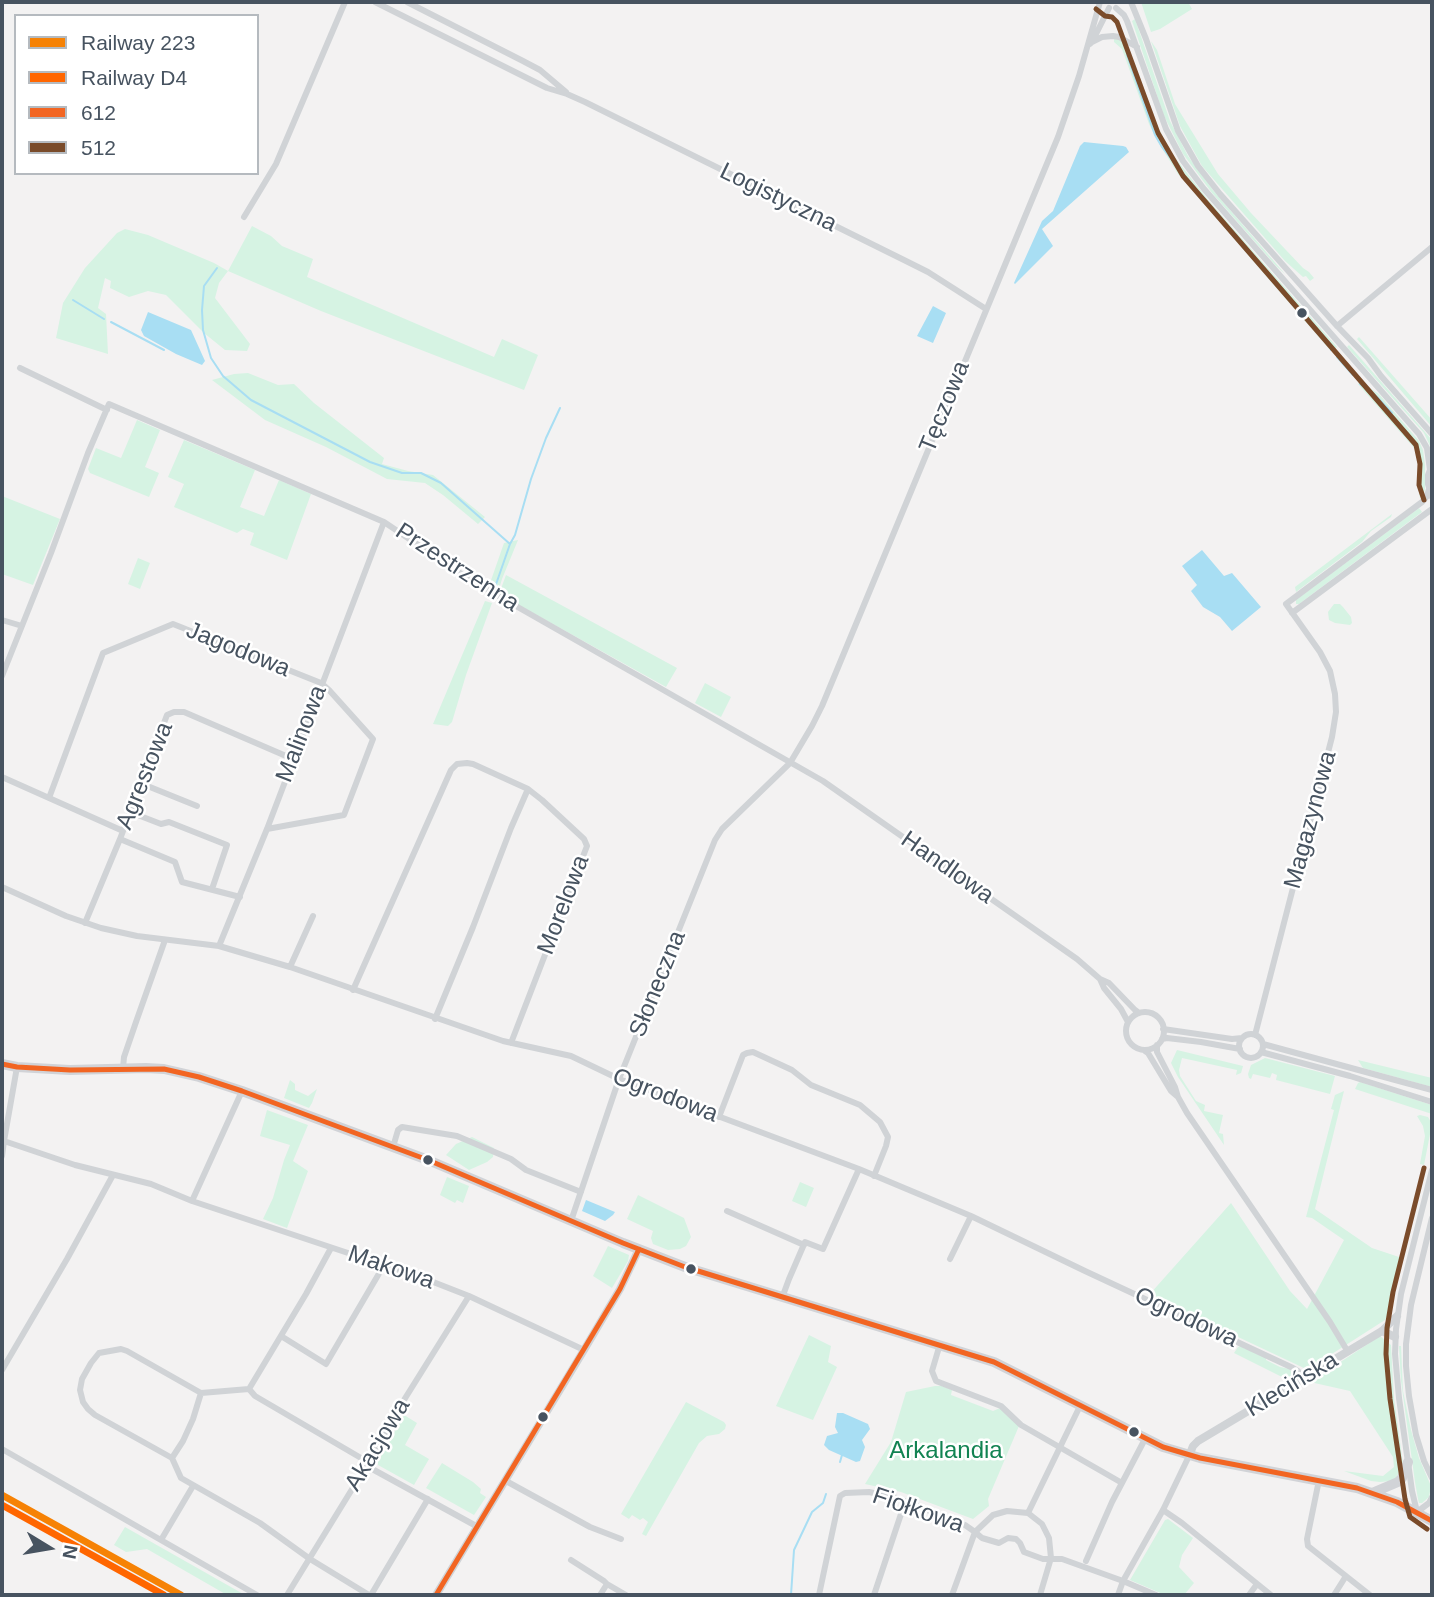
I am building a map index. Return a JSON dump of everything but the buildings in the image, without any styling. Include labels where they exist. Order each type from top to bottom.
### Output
[{"type":"main road","points":[[2,1064],[70,1070],[164,1069],[242,1091],[393,1147],[685,1267],[994,1362],[1163,1447],[1189,1456],[1320,1480],[1373,1493],[1432,1521]]},
{"type":"main road","points":[[1373,1493],[1398,1482],[1408,1462]]},
{"type":"street","points":[[244,216],[276,164],[345,2]]},
{"type":"street","name":"Logistyczna","points":[[374,2],[928,272],[986,309]]},
{"type":"street","name":"Logistyczna","points":[[407,2],[540,70],[567,94]]},
{"type":"street","points":[[1101,2],[1125,17],[1166,129],[1190,171],[1419,434],[1427,448],[1431,468],[1428,480],[1432,497]]},
{"type":"street","name":"Tęczowa","points":[[722,829],[790,762],[813,726],[1058,137],[1101,2]]},
{"type":"street","points":[[1112,8],[1120,8],[1129,2],[1146,39],[1178,131],[1198,166],[1432,434]]},
{"type":"street","points":[[1090,43],[1112,8]]},
{"type":"street","points":[[1090,43],[1113,36],[1136,47]]},
{"type":"street","points":[[1337,326],[1432,247]]},
{"type":"street","name":"Przestrzenna","points":[[20,368],[384,522],[472,581],[790,762]]},
{"type":"street","points":[[2,676],[108,407]]},
{"type":"street","name":"Magazynowa","points":[[1255,1035],[1332,737],[1336,712],[1330,671],[1286,604],[1422,502],[1429,489]]},
{"type":"street","points":[[1292,613],[1432,509]]},
{"type":"street","name":"Malinowa","points":[[219,946],[267,829],[384,522]]},
{"type":"street","points":[[2,620],[22,626]]},
{"type":"street","name":"Jagodowa","points":[[49,798],[103,653],[173,624],[321,683]]},
{"type":"street","points":[[2,653],[10,656]]},
{"type":"street","points":[[267,829],[344,815],[373,739],[321,683]]},
{"type":"street","name":"Agrestowa","points":[[85,923],[167,715],[184,712],[293,759]]},
{"type":"street","name":"Handlowa","points":[[790,762],[823,781],[1067,953],[1109,984],[1139,1013]]},
{"type":"street","name":"Morelowa","points":[[353,990],[451,770],[457,764],[467,763],[528,789],[584,839],[587,846],[510,1043]]},
{"type":"street","points":[[2,777],[123,831]]},
{"type":"street","points":[[140,783],[197,806]]},
{"type":"street","points":[[435,1018],[528,789]]},
{"type":"street","points":[[130,812],[161,824],[169,822],[227,845],[212,889]]},
{"type":"street","name":"Słoneczna","points":[[570,1221],[619,1079],[705,864],[722,829]]},
{"type":"street","points":[[120,839],[175,862],[182,881],[240,897]]},
{"type":"street","name":"Ogrodowa","points":[[2,889],[85,923],[125,934],[219,946],[290,967],[510,1043],[571,1056],[619,1079],[859,1169],[971,1216],[1293,1368],[1302,1378]]},
{"type":"street","points":[[290,967],[313,916]]},
{"type":"street","points":[[123,1068],[129,1041],[166,940]]},
{"type":"street","name":"Handlowa","points":[[1100,979],[1128,1022]]},
{"type":"street","points":[[1178,1097],[1157,1052],[1164,1029],[1158,1017],[1139,1013],[1133,1016],[1128,1022],[1127,1040],[1135,1048],[1148,1053],[1348,1352]]},
{"type":"street","points":[[1164,1029],[1232,1040],[1249,1034],[1255,1035],[1263,1044],[1261,1052],[1254,1057],[1244,1055],[1240,1049],[1242,1038]]},
{"type":"street","points":[[1145,1051],[1160,1042],[1201,1042],[1240,1049]]},
{"type":"street","points":[[1263,1044],[1432,1090]]},
{"type":"street","points":[[719,1117],[743,1055],[753,1052],[792,1070],[811,1085],[860,1105],[880,1122],[888,1137],[874,1176]]},
{"type":"street","points":[[1261,1052],[1432,1102]]},
{"type":"street","points":[[2,1156],[17,1067]]},
{"type":"street","points":[[192,1201],[242,1091]]},
{"type":"street","points":[[393,1147],[398,1130],[402,1127],[457,1136],[511,1159],[526,1170],[581,1192]]},
{"type":"street","name":"Makowa","points":[[4,1141],[75,1165],[150,1184],[192,1201],[424,1278],[584,1350]]},
{"type":"street","points":[[782,1297],[805,1242],[823,1249],[859,1169]]},
{"type":"street","points":[[1432,1170],[1404,1281],[1395,1337],[1396,1381],[1417,1512],[1429,1503],[1432,1497]]},
{"type":"street","points":[[2,1370],[113,1175]]},
{"type":"street","points":[[727,1211],[804,1245]]},
{"type":"street","points":[[950,1259],[971,1216]]},
{"type":"street","points":[[1432,1218],[1414,1287],[1406,1344],[1406,1366],[1413,1423],[1432,1479]]},
{"type":"street","points":[[249,1389],[331,1248]]},
{"type":"street","points":[[436,1595],[620,1289],[639,1250]]},
{"type":"street","points":[[281,1336],[326,1364],[384,1265]]},
{"type":"street","name":"Akacjowa","points":[[287,1595],[469,1296]]},
{"type":"street","name":"Klecińska","points":[[1189,1456],[1198,1441],[1382,1331],[1397,1316]]},
{"type":"street","points":[[1382,1331],[1395,1337]]},
{"type":"street","points":[[940,1345],[932,1371],[936,1381],[1000,1406],[1021,1425],[1122,1483]]},
{"type":"street","points":[[249,1389],[201,1393],[121,1349],[99,1353],[82,1379],[80,1390],[83,1402],[95,1415],[172,1458],[181,1478],[260,1523],[310,1559],[370,1595],[428,1499]]},
{"type":"street","points":[[249,1389],[255,1396],[361,1458],[374,1470],[478,1527]]},
{"type":"street","points":[[172,1458],[193,1419],[201,1393]]},
{"type":"street","points":[[1041,1595],[1051,1558],[1049,1538],[1042,1524],[1028,1513],[1081,1404]]},
{"type":"street","points":[[1086,1561],[1145,1439]]},
{"type":"street","points":[[2,1449],[257,1595]]},
{"type":"street","points":[[1118,1595],[1189,1456]]},
{"type":"street","points":[[506,1480],[590,1527],[621,1539]]},
{"type":"street","points":[[1320,1480],[1307,1539],[1308,1546],[1370,1595]]},
{"type":"street","points":[[162,1540],[192,1485]]},
{"type":"street","name":"Fiołkowa","points":[[819,1595],[840,1496],[845,1493],[869,1492],[905,1502],[965,1525],[975,1532],[1000,1512],[1028,1513]]},
{"type":"street","points":[[874,1595],[905,1502]]},
{"type":"street","points":[[1163,1510],[1271,1595]]},
{"type":"street","points":[[952,1595],[975,1532],[982,1538],[999,1543],[1008,1538],[1016,1539],[1024,1552],[1043,1559],[1062,1559],[1156,1595]]},
{"type":"street","points":[[571,1560],[626,1595]]},
{"type":"street","points":[[1334,1595],[1346,1576]]},
{"type":"street","points":[[600,1595],[607,1584]]},
{"type":"street","points":[[1249,1595],[1257,1584]]},
{"type":"green space","points":[[1141,2],[1188,2],[1192,9],[1151,32]]},
{"type":"green space","points":[[1135,19],[1170,121],[1188,156],[1213,190],[1285,274],[1212,193],[1183,154],[1164,116],[1132,21]]},
{"type":"green space","points":[[1114,38],[1126,46],[1157,126],[1173,155],[1209,201],[1337,347],[1333,350],[1330,350],[1178,174],[1149,124],[1122,49],[1114,42]]},
{"type":"green space","points":[[1151,41],[1157,50],[1175,104],[1218,174],[1251,213],[1309,272],[1314,278],[1310,281],[1285,261],[1202,166],[1180,126]]},
{"type":"green space","points":[[252,226],[271,236],[282,246],[313,259],[307,277],[494,357],[502,339],[538,355],[524,390],[321,311],[228,271]]},
{"type":"green space","points":[[125,229],[148,235],[228,271],[219,283],[215,298],[250,344],[247,351],[225,350],[166,295],[148,291],[129,297],[110,288],[111,281],[105,278],[98,308],[106,314],[108,354],[56,338],[63,303],[85,268],[117,233]]},
{"type":"green space","points":[[1359,337],[1432,420],[1432,427],[1357,339]]},
{"type":"green space","points":[[1349,345],[1432,440],[1432,455],[1424,433],[1347,347]]},
{"type":"green space","points":[[248,373],[278,385],[294,384],[384,458],[382,464],[433,475],[485,517],[478,524],[425,483],[387,479],[326,447],[265,420],[212,380]]},
{"type":"green space","points":[[1360,382],[1379,394],[1419,441],[1425,465],[1425,489],[1420,498],[1417,479],[1421,456],[1358,384]]},
{"type":"green space","points":[[137,420],[160,430],[145,467],[159,473],[149,497],[90,473],[88,469],[96,448],[121,458]]},
{"type":"green space","points":[[184,440],[255,470],[240,507],[264,516],[279,480],[311,494],[287,560],[250,545],[254,533],[243,529],[237,533],[174,507],[184,484],[168,477]]},
{"type":"green space","points":[[2,496],[60,519],[33,585],[2,574]]},
{"type":"green space","points":[[1419,508],[1422,512],[1296,604],[1296,600]]},
{"type":"green space","points":[[1392,514],[1362,542],[1296,592],[1295,587]]},
{"type":"green space","points":[[518,540],[498,592],[489,586],[504,543]]},
{"type":"green space","points":[[138,558],[150,563],[140,589],[128,584]]},
{"type":"green space","points":[[506,575],[677,668],[666,687],[499,594]]},
{"type":"green space","points":[[485,601],[492,603],[452,722],[448,726],[433,724]]},
{"type":"green space","points":[[1334,604],[1340,604],[1351,617],[1350,625],[1329,620],[1328,612]]},
{"type":"green space","points":[[705,683],[731,697],[721,717],[695,703]]},
{"type":"green space","points":[[1177,1050],[1243,1066],[1241,1073],[1236,1075],[1237,1070],[1182,1058],[1179,1070],[1196,1101],[1205,1105],[1204,1111],[1223,1115],[1219,1133],[1223,1134],[1224,1145],[1171,1063]]},
{"type":"green space","points":[[1265,1058],[1335,1076],[1330,1094],[1276,1080],[1277,1075],[1272,1073],[1270,1078],[1253,1074],[1251,1079],[1249,1078],[1251,1065]]},
{"type":"green space","points":[[1358,1060],[1432,1078],[1432,1087],[1363,1068]]},
{"type":"green space","points":[[290,1080],[295,1084],[295,1090],[308,1096],[317,1089],[309,1108],[284,1098]]},
{"type":"green space","points":[[1360,1082],[1432,1105],[1432,1114],[1355,1089]]},
{"type":"green space","points":[[1344,1091],[1315,1209],[1372,1248],[1402,1258],[1385,1320],[1306,1369],[1149,1295],[1231,1203],[1290,1291],[1307,1309],[1344,1240],[1312,1218],[1306,1217],[1334,1110],[1331,1109],[1335,1095]]},
{"type":"green space","points":[[267,1110],[308,1125],[293,1161],[308,1171],[287,1228],[263,1219],[273,1198],[290,1145],[260,1136]]},
{"type":"green space","points":[[1417,1116],[1428,1117],[1432,1124],[1424,1165],[1420,1164],[1425,1136]]},
{"type":"green space","points":[[472,1137],[494,1148],[493,1157],[469,1170],[446,1155],[456,1144]]},
{"type":"green space","points":[[447,1177],[469,1186],[463,1203],[457,1200],[455,1203],[440,1195]]},
{"type":"green space","points":[[800,1182],[814,1188],[806,1207],[792,1201]]},
{"type":"green space","points":[[638,1195],[684,1218],[691,1237],[686,1246],[668,1250],[653,1244],[653,1231],[627,1219]]},
{"type":"green space","points":[[608,1246],[629,1255],[612,1288],[593,1276]]},
{"type":"green space","points":[[809,1335],[831,1346],[828,1362],[837,1367],[813,1420],[776,1406]]},
{"type":"green space","points":[[1380,1336],[1391,1345],[1394,1398],[1403,1464],[1396,1478],[1380,1482],[1344,1471],[1383,1476],[1394,1467],[1393,1457],[1350,1391],[1310,1382]]},
{"type":"green space","points":[[1240,1346],[1280,1367],[1290,1369],[1293,1376],[1288,1380],[1234,1353]]},
{"type":"green space","points":[[1399,1346],[1403,1391],[1411,1430],[1431,1486],[1429,1497],[1422,1503],[1419,1503],[1415,1482],[1401,1381]]},
{"type":"green space","name":"Arkalandia","points":[[935,1386],[952,1390],[951,1395],[993,1411],[1000,1408],[1019,1426],[988,1499],[989,1506],[973,1519],[901,1492],[865,1484],[891,1442],[906,1392]]},
{"type":"green space","points":[[686,1402],[724,1422],[725,1429],[719,1434],[707,1436],[699,1443],[646,1536],[642,1534],[648,1522],[632,1515],[629,1519],[621,1514]]},
{"type":"green space","points":[[404,1415],[417,1423],[405,1445],[429,1459],[414,1485],[378,1465]]},
{"type":"green space","points":[[442,1463],[473,1482],[486,1497],[474,1515],[426,1488]]},
{"type":"green space","points":[[1168,1519],[1193,1538],[1182,1555],[1179,1567],[1194,1583],[1184,1595],[1165,1595],[1130,1580]]},
{"type":"green space","points":[[125,1527],[245,1595],[227,1595],[147,1549],[126,1552],[114,1545]]},
{"type":"water","points":[[1084,142],[1123,146],[1129,152],[1042,229],[1053,246],[1015,284],[1042,221],[1053,211]]},
{"type":"water","points":[[933,306],[946,313],[933,343],[917,336]]},
{"type":"water","points":[[148,312],[191,330],[205,361],[202,365],[144,336],[141,330]]},
{"type":"water","points":[[1202,550],[1224,576],[1232,573],[1261,607],[1232,631],[1220,617],[1203,607],[1191,591],[1197,585],[1182,566]]},
{"type":"water","points":[[586,1200],[615,1212],[605,1221],[582,1211]]},
{"type":"water","points":[[837,1413],[868,1424],[870,1429],[862,1440],[865,1447],[860,1461],[856,1462],[829,1450],[824,1445],[827,1436],[838,1433],[835,1427]]},
{"type":"waterway","points":[[1127,55],[1155,135],[1162,147],[1195,190],[1331,345],[1331,350]]},
{"type":"waterway","points":[[217,268],[204,286],[203,330],[211,358],[223,376],[251,400],[370,462],[402,473],[421,473],[441,483],[510,544],[494,590]]},
{"type":"waterway","points":[[73,300],[104,319]]},
{"type":"waterway","points":[[111,322],[164,350]]},
{"type":"waterway","points":[[1337,357],[1353,375]]},
{"type":"waterway","points":[[1360,384],[1392,413]]},
{"type":"waterway","points":[[510,544],[546,438],[560,408]]},
{"type":"waterway","points":[[840,1462],[842,1455]]},
{"type":"waterway","points":[[791,1595],[794,1550],[812,1512],[823,1503],[826,1494]]},
{"type":"rail line","name":"223","points":[[2,1495],[181,1595]]},
{"type":"rail line","name":"D4","points":[[2,1505],[164,1595]]},
{"type":"transit line","name":"512","points":[[1096,9],[1117,22],[1158,133],[1183,176],[1416,445],[1420,464],[1419,485],[1424,500]]},
{"type":"transit line","name":"612","points":[[2,1064],[70,1070],[164,1069],[199,1077],[428,1160],[685,1267],[994,1362],[1163,1447],[1200,1458],[1357,1488],[1397,1502],[1432,1521]]},
{"type":"transit line","name":"512","points":[[1424,1168],[1393,1292],[1386,1354],[1405,1499],[1410,1517],[1427,1529]]},
{"type":"transit line","name":"612","points":[[436,1595],[620,1289],[639,1249]]}]
